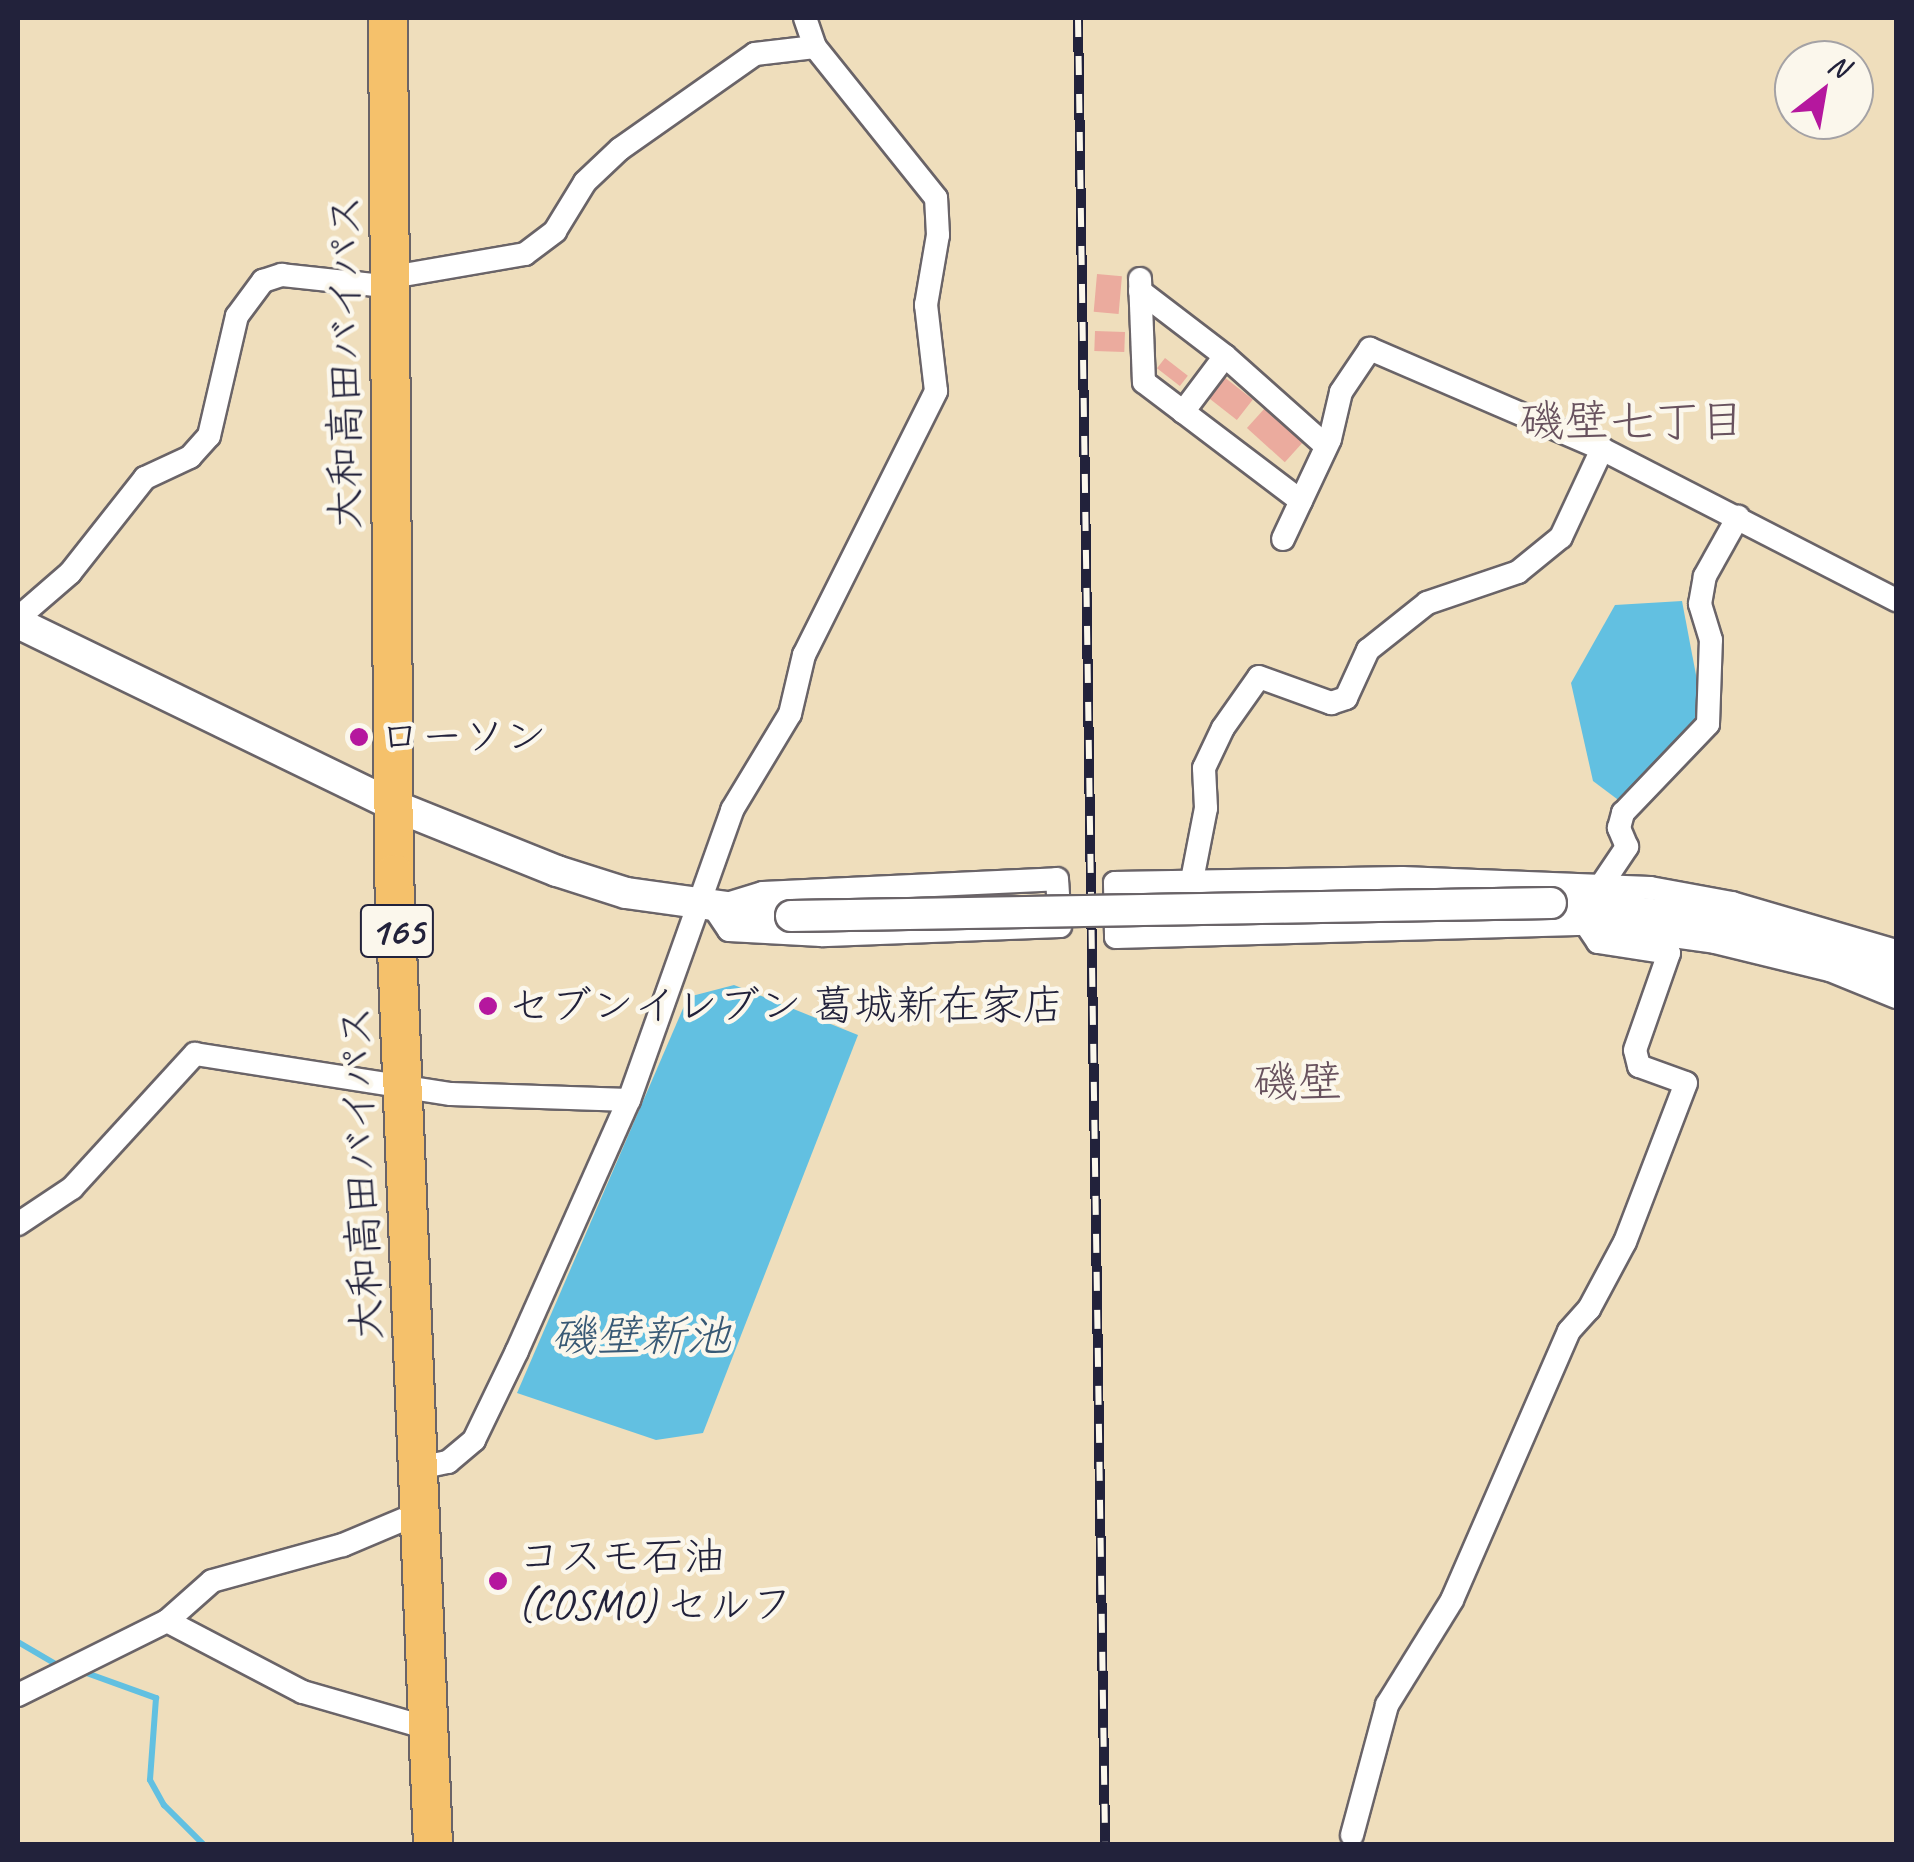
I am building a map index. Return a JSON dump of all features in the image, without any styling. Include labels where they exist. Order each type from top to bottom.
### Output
[{"type":"highway","name":"大和高田バイパス","points":[[388,18],[395,806],[433,1844]]},
{"type":"street","points":[[420,1468],[448,1462],[474,1440],[630,1100],[707,907],[732,810],[790,714],[804,655],[936,391],[926,306],[938,235],[936,198],[924,174],[815,47],[805,18]]},
{"type":"street","points":[[815,47],[755,54],[620,149],[585,182],[555,232],[525,254],[392,282],[282,275],[255,288],[237,316],[209,436],[190,457],[145,478],[70,573],[18,620],[395,806],[557,872],[626,893],[791,916],[1551,903],[1726,922],[1896,974]]},
{"type":"street","points":[[1301,500],[1144,382],[1140,285],[1326,446]]},
{"type":"street","points":[[1282,538],[1326,446],[1341,392],[1370,349],[1602,450],[1896,600]]},
{"type":"street","points":[[1183,412],[1225,356]]},
{"type":"street","points":[[1192,880],[1206,808],[1204,768],[1222,728],[1260,677],[1331,703],[1346,698],[1368,650],[1427,603],[1518,572],[1561,537],[1602,450]]},
{"type":"street","points":[[1602,884],[1627,846],[1619,828],[1623,813],[1708,724],[1711,640],[1700,604],[1706,576],[1738,518]]},
{"type":"street","points":[[1058,879],[1060,926],[939,936],[821,935],[730,930],[707,907],[763,893],[1058,879]]},
{"type":"street","points":[[1896,951],[1732,903],[1602,884],[1192,880],[1116,883],[1116,936],[1586,924],[1715,942],[1830,970],[1896,997]]},
{"type":"street","points":[[1352,1835],[1387,1705],[1452,1600],[1569,1331],[1589,1310],[1625,1242],[1686,1084],[1639,1066],[1635,1050],[1669,954],[1598,942],[1586,924]]},
{"type":"street","points":[[18,1224],[72,1188],[196,1054],[451,1094],[630,1100]]},
{"type":"street","points":[[18,1695],[87,1664],[166,1621],[212,1581],[343,1545],[419,1513]]},
{"type":"street","points":[[166,1621],[303,1692],[428,1728]]},
{"type":"water","points":[[1682,601],[1703,712],[1621,802],[1593,781],[1571,683],[1615,605]]},
{"type":"water","name":"磯壁新池","points":[[734,985],[858,1035],[703,1433],[656,1440],[517,1393],[688,997]]},
{"type":"building","points":[[1097,274],[1122,276],[1119,314],[1094,312]]},
{"type":"building","points":[[1095,331],[1125,332],[1124,352],[1094,351]]},
{"type":"building","points":[[1165,358],[1188,376],[1180,386],[1157,368]]},
{"type":"building","points":[[1219,373],[1253,399],[1237,420],[1203,393]]},
{"type":"building","points":[[1265,408],[1303,442],[1285,462],[1247,428]]},
{"type":"waterway","points":[[18,1642],[59,1666]]},
{"type":"waterway","points":[[81,1671],[156,1698],[150,1780],[164,1805],[203,1844]]},
{"type":"railway","points":[[1078,18],[1105,1844]]},
{"type":"place","name":"ローソン","points":[[359,737]]},
{"type":"place","name":"セブンイレブン 葛城新在家店","points":[[488,1006]]},
{"type":"place","name":"コスモ石油 (COSMO) セルフ","points":[[498,1581]]},
{"type":"district","name":"磯壁七丁目","points":[[1632,422]]},
{"type":"district","name":"磯壁","points":[[1298,1083]]}]
